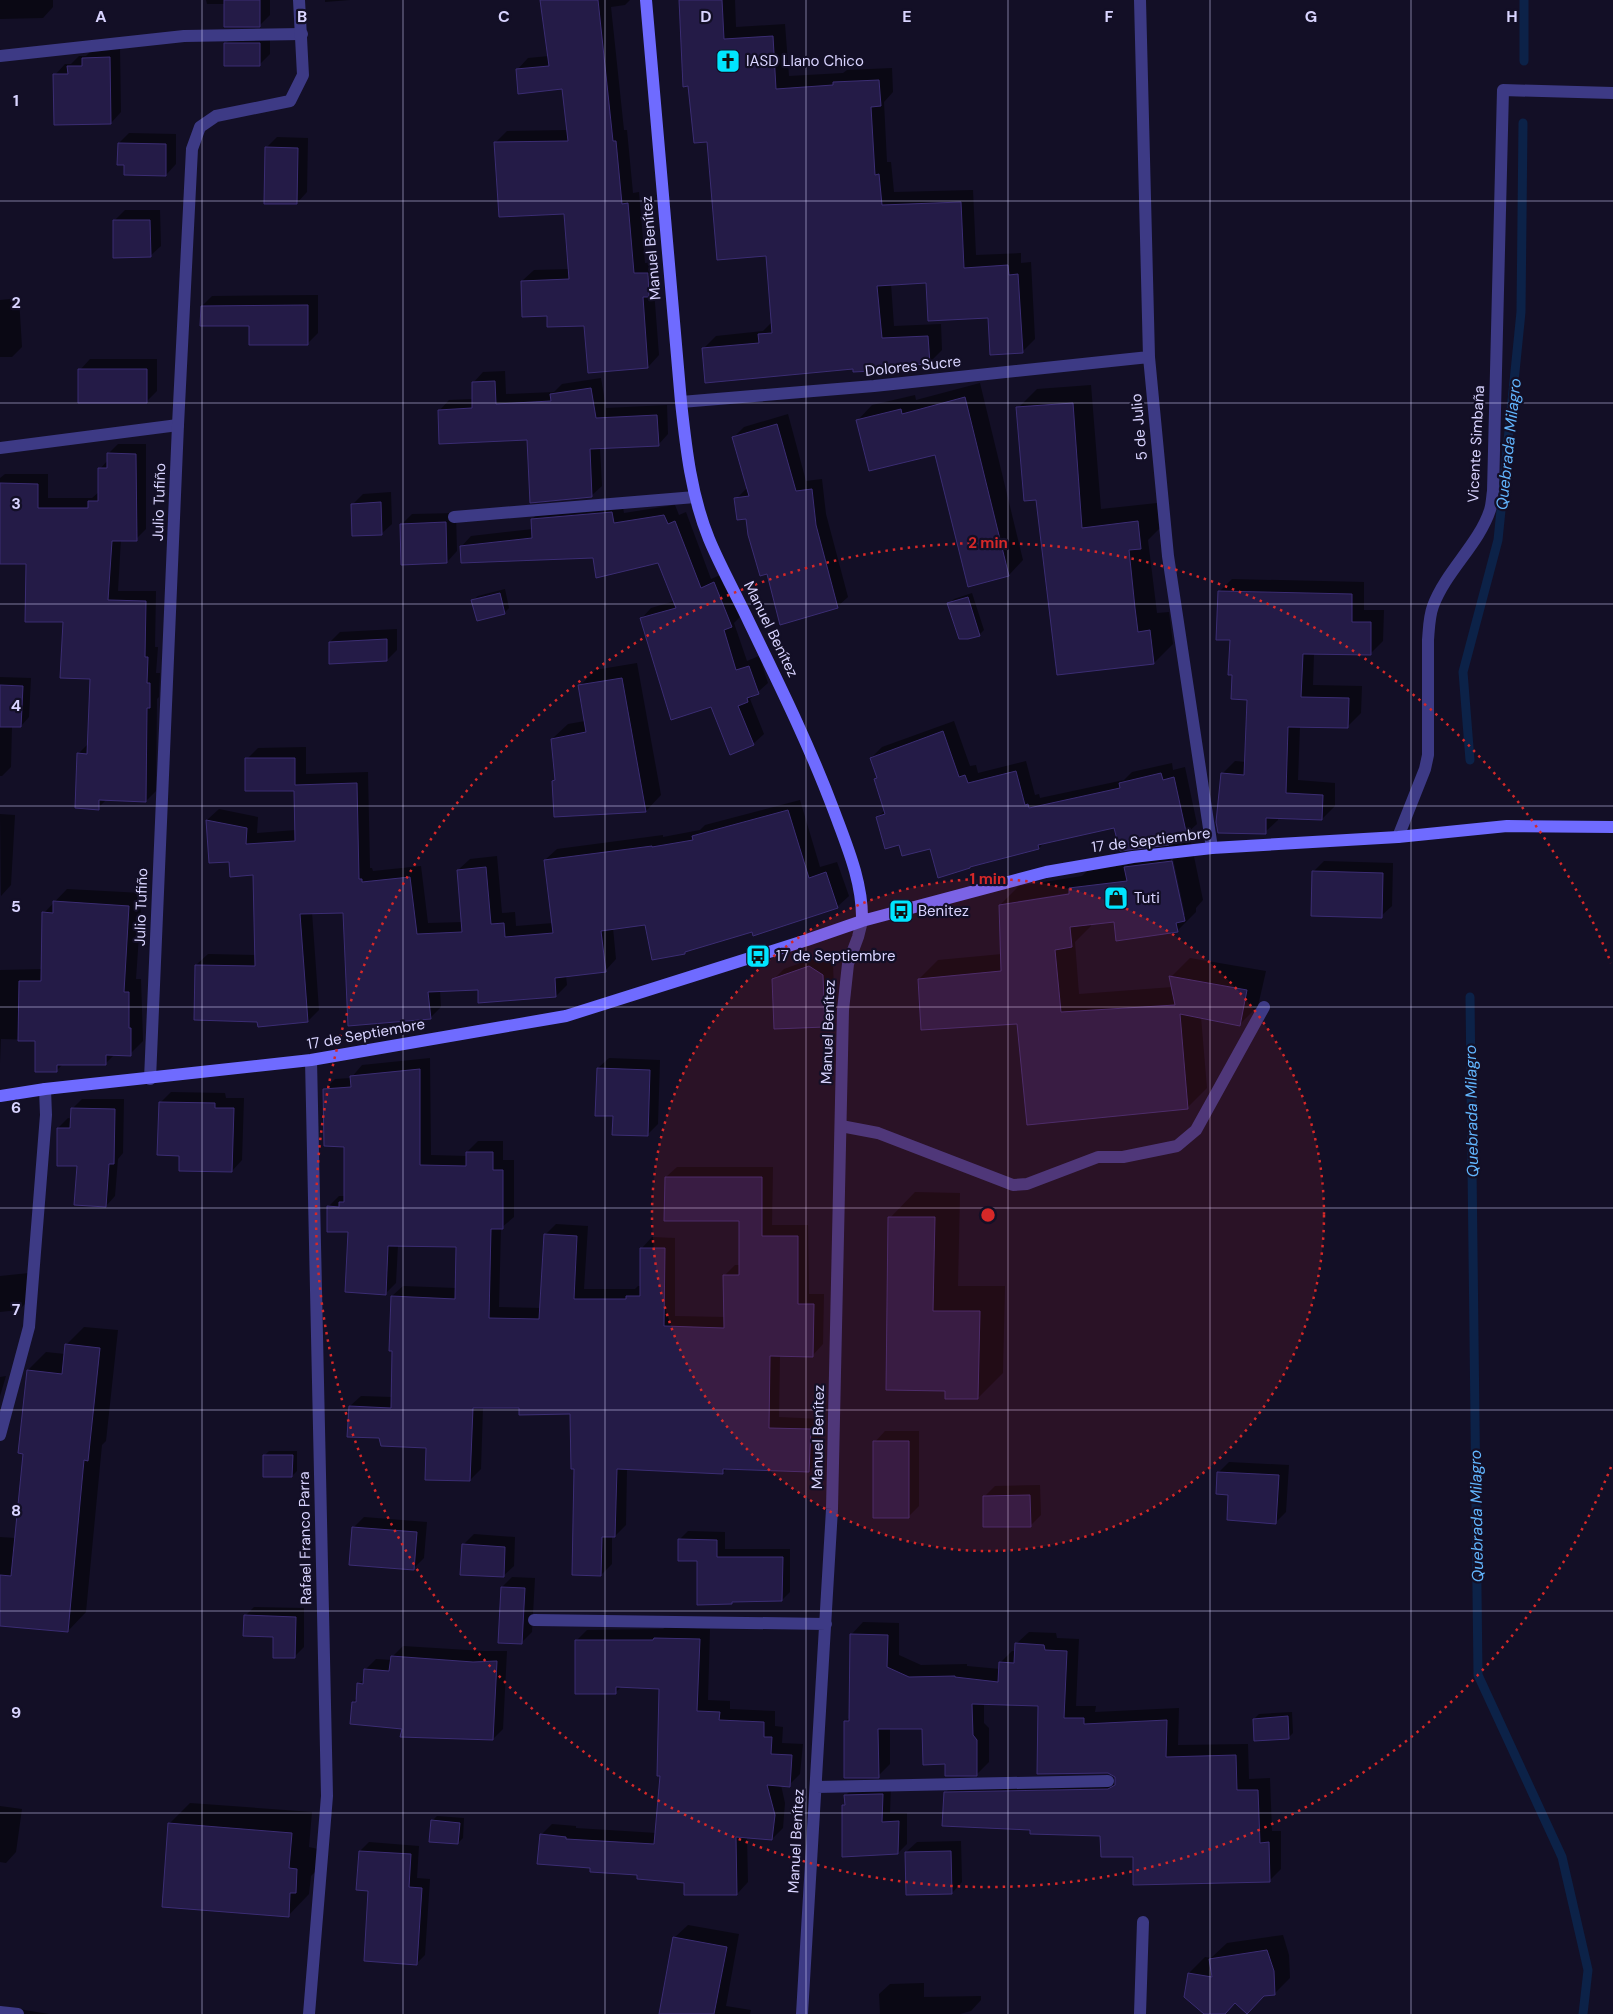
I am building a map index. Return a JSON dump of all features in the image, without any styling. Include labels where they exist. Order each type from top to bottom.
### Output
[{"type":"street","name":"Julio Tufiño","points":[[150,1079],[178,425],[192,149],[200,127],[216,116],[290,101],[303,75],[299,0]]},
{"type":"street","name":"Manuel Benítez","points":[[646,0],[681,402],[686,452],[695,497],[709,539],[791,709],[829,798],[851,858],[860,892],[862,921],[848,964],[845,981],[832,1509],[802,2014]]},
{"type":"street","name":"5 de Julio","points":[[1140,0],[1149,357],[1168,556],[1212,848]]},
{"type":"street","points":[[0,56],[184,36],[302,34]]},
{"type":"street","name":"Vicente Simbaña","points":[[1398,837],[1425,769],[1428,755],[1428,640],[1429,622],[1433,606],[1444,582],[1482,526],[1490,510],[1493,491],[1503,90],[1613,93]]},
{"type":"street","name":"Dolores Sucre","points":[[681,402],[874,386],[1149,357]]},
{"type":"street","points":[[0,448],[178,425]]},
{"type":"street","points":[[454,517],[695,497]]},
{"type":"street","name":"17 de Septiembre","points":[[0,1096],[45,1089],[311,1060],[566,1016],[791,946],[862,921],[1046,872],[1132,857],[1212,848],[1398,837],[1507,826],[1613,827]]},
{"type":"street","points":[[841,1126],[878,1133],[1013,1185],[1027,1184],[1098,1157],[1123,1157],[1177,1146],[1196,1130],[1264,1007]]},
{"type":"street","name":"Rafael Franco Parra","points":[[309,2014],[328,1796],[311,1060]]},
{"type":"street","points":[[0,1435],[29,1327],[46,1115],[45,1089]]},
{"type":"street","points":[[534,1620],[826,1624]]},
{"type":"street","points":[[816,1787],[1108,1781]]},
{"type":"street","points":[[1140,2014],[1143,1922]]},
{"type":"street","points":[[0,2012],[18,2014]]},
{"type":"building","points":[[224,0],[260,0],[260,27],[224,27]]},
{"type":"building","points":[[540,0],[598,0],[613,141],[616,141],[622,204],[628,203],[634,273],[648,273],[649,297],[643,297],[648,368],[588,373],[584,326],[547,327],[547,316],[522,317],[521,281],[569,279],[564,214],[499,217],[494,142],[568,141],[562,89],[518,94],[516,69],[549,66]]},
{"type":"building","points":[[679,0],[722,0],[724,39],[773,36],[776,89],[833,85],[833,82],[879,80],[881,106],[871,107],[875,175],[879,174],[882,205],[961,202],[964,268],[1008,265],[1009,275],[1018,274],[1023,353],[990,355],[988,318],[928,321],[926,283],[877,286],[882,338],[928,336],[930,364],[890,366],[891,370],[853,372],[853,369],[705,383],[702,348],[759,343],[758,334],[772,333],[766,256],[717,260],[707,142],[694,143],[688,86],[683,87]]},
{"type":"building","points":[[224,43],[260,43],[260,66],[224,66]]},
{"type":"building","points":[[110,57],[111,124],[54,125],[53,74],[68,74],[67,66],[82,66],[82,58]]},
{"type":"building","points":[[118,143],[166,144],[166,176],[124,175],[124,165],[117,165]]},
{"type":"building","points":[[265,147],[298,148],[297,204],[264,204]]},
{"type":"building","points":[[113,220],[150,220],[151,257],[113,258]]},
{"type":"building","points":[[308,305],[308,345],[249,345],[249,326],[200,326],[201,306]]},
{"type":"building","points":[[78,369],[147,369],[147,403],[78,403]]},
{"type":"building","points":[[495,381],[496,404],[551,401],[550,394],[591,388],[596,418],[657,415],[659,446],[590,449],[592,497],[530,503],[527,440],[439,444],[438,410],[472,408],[472,382]]},
{"type":"building","points":[[965,397],[1009,576],[968,587],[935,455],[869,471],[856,420],[901,409],[902,414]]},
{"type":"building","points":[[1073,403],[1082,528],[1138,521],[1141,549],[1129,550],[1135,608],[1138,632],[1150,630],[1154,664],[1057,675],[1036,500],[1024,501],[1016,407]]},
{"type":"building","points":[[777,424],[796,491],[812,489],[816,525],[838,608],[780,625],[767,574],[760,576],[748,535],[746,519],[737,520],[734,498],[749,496],[732,437]]},
{"type":"building","points":[[107,453],[136,454],[137,541],[112,541],[108,600],[146,601],[145,657],[148,657],[147,683],[150,683],[150,708],[147,708],[146,802],[99,800],[99,810],[75,808],[77,753],[87,754],[90,679],[60,678],[63,622],[25,622],[26,564],[0,564],[0,483],[38,484],[38,508],[88,508],[88,501],[98,501],[98,468],[107,468]]},
{"type":"building","points":[[381,502],[382,535],[352,536],[351,504]]},
{"type":"building","points":[[612,512],[614,523],[664,515],[668,524],[675,521],[701,588],[714,582],[732,627],[724,630],[736,670],[749,666],[759,694],[747,698],[748,702],[738,706],[754,745],[730,755],[711,707],[671,720],[640,618],[676,608],[658,563],[596,578],[593,558],[461,563],[460,546],[532,538],[531,519]]},
{"type":"building","points":[[446,522],[447,563],[401,565],[400,524]]},
{"type":"building","points":[[1218,591],[1352,594],[1352,622],[1371,622],[1371,655],[1303,654],[1301,697],[1349,698],[1348,728],[1288,727],[1286,793],[1323,795],[1322,820],[1266,818],[1266,834],[1218,833],[1216,822],[1221,773],[1244,775],[1247,700],[1231,699],[1232,675],[1228,675],[1230,640],[1216,640]]},
{"type":"building","points":[[500,593],[505,614],[477,621],[471,600]]},
{"type":"building","points":[[968,597],[980,636],[959,639],[947,603]]},
{"type":"building","points":[[387,639],[387,661],[329,664],[329,642]]},
{"type":"building","points":[[622,678],[646,812],[554,817],[552,781],[555,780],[551,739],[586,732],[578,685]]},
{"type":"building","points":[[0,685],[23,686],[21,727],[0,727]]},
{"type":"building","points":[[943,731],[959,777],[965,775],[968,783],[1016,771],[1025,805],[1028,804],[1029,808],[1120,788],[1119,783],[1161,773],[1163,780],[1174,777],[1187,836],[1168,840],[1169,845],[1120,851],[1114,828],[1038,845],[1039,849],[970,867],[938,878],[930,849],[902,856],[899,845],[885,849],[876,817],[885,814],[874,779],[877,778],[870,758]]},
{"type":"building","points":[[245,758],[295,758],[295,785],[357,783],[359,879],[362,879],[362,882],[410,877],[417,934],[462,932],[457,870],[486,867],[491,924],[504,923],[505,937],[553,933],[544,860],[693,840],[692,836],[788,810],[809,878],[826,872],[838,908],[753,936],[752,932],[685,952],[685,954],[652,960],[645,925],[601,931],[606,972],[555,978],[556,997],[478,1003],[478,990],[428,992],[431,1019],[348,1026],[343,913],[300,914],[308,1022],[258,1027],[257,1022],[194,1020],[195,965],[255,966],[253,875],[230,877],[229,862],[209,863],[206,820],[247,828],[246,844],[295,841],[294,791],[245,791]]},
{"type":"building","points":[[1172,861],[1185,921],[1176,923],[1178,932],[1116,941],[1114,922],[1070,927],[1072,947],[1055,950],[1061,1012],[1175,1005],[1169,976],[1247,990],[1240,1026],[1180,1014],[1188,1109],[1027,1125],[1017,1024],[921,1030],[918,979],[1001,971],[999,905],[1069,894],[1069,888],[1127,881],[1124,867]]},
{"type":"building","points":[[1312,871],[1383,873],[1382,918],[1311,916]]},
{"type":"building","points":[[53,901],[129,906],[124,992],[129,992],[131,1056],[106,1055],[106,1065],[57,1065],[57,1072],[35,1072],[35,1041],[18,1041],[19,981],[41,981],[42,912],[53,913]]},
{"type":"building","points":[[809,966],[823,975],[825,1027],[774,1029],[772,979]]},
{"type":"building","points":[[597,1068],[650,1070],[648,1136],[612,1135],[613,1116],[595,1116]]},
{"type":"building","points":[[420,1069],[420,1165],[466,1166],[466,1152],[493,1152],[493,1170],[503,1170],[503,1229],[491,1229],[489,1318],[539,1319],[544,1234],[577,1236],[574,1299],[626,1299],[626,1296],[640,1296],[640,1248],[665,1248],[664,1326],[724,1328],[723,1275],[739,1275],[739,1221],[664,1221],[665,1177],[762,1177],[762,1236],[798,1236],[798,1304],[814,1304],[813,1357],[770,1356],[769,1428],[811,1429],[809,1472],[723,1469],[723,1474],[617,1469],[615,1537],[602,1537],[601,1576],[572,1575],[574,1469],[571,1469],[570,1414],[519,1415],[519,1408],[473,1408],[470,1481],[425,1480],[426,1448],[381,1446],[379,1438],[347,1437],[349,1406],[391,1408],[392,1351],[389,1351],[391,1296],[455,1299],[456,1247],[388,1246],[386,1295],[345,1292],[348,1232],[327,1232],[327,1206],[339,1207],[339,1202],[344,1202],[344,1147],[324,1146],[323,1089],[351,1087],[350,1076]]},
{"type":"building","points":[[159,1102],[215,1103],[215,1108],[234,1108],[232,1172],[179,1171],[179,1156],[157,1155]]},
{"type":"building","points":[[71,1108],[115,1109],[114,1164],[109,1164],[106,1207],[74,1205],[77,1166],[57,1166],[57,1128],[70,1128]]},
{"type":"building","points":[[888,1217],[935,1217],[933,1311],[980,1311],[978,1399],[945,1399],[945,1391],[886,1390]]},
{"type":"building","points":[[65,1344],[100,1348],[88,1461],[84,1460],[68,1632],[0,1626],[0,1575],[11,1576],[23,1454],[18,1453],[27,1370],[62,1374]]},
{"type":"building","points":[[873,1441],[909,1441],[909,1518],[873,1518]]},
{"type":"building","points":[[263,1455],[293,1455],[292,1477],[263,1477]]},
{"type":"building","points":[[1217,1472],[1279,1475],[1276,1524],[1227,1520],[1228,1495],[1216,1494]]},
{"type":"building","points":[[1030,1495],[1031,1527],[983,1527],[983,1496]]},
{"type":"building","points":[[352,1527],[417,1532],[414,1570],[349,1565]]},
{"type":"building","points":[[678,1539],[717,1540],[717,1557],[783,1557],[782,1601],[697,1605],[697,1561],[678,1561]]},
{"type":"building","points":[[462,1544],[505,1547],[504,1577],[460,1575]]},
{"type":"building","points":[[501,1587],[525,1588],[522,1644],[498,1643]]},
{"type":"building","points":[[244,1615],[296,1617],[295,1658],[273,1658],[273,1637],[243,1636]]},
{"type":"building","points":[[850,1634],[888,1635],[887,1667],[909,1677],[955,1676],[998,1682],[999,1662],[1014,1663],[1015,1643],[1044,1645],[1045,1650],[1067,1651],[1064,1718],[1084,1718],[1084,1724],[1167,1720],[1166,1757],[1236,1755],[1237,1790],[1258,1790],[1260,1843],[1269,1842],[1270,1882],[1133,1885],[1133,1857],[1101,1857],[1100,1836],[1030,1834],[1030,1830],[942,1826],[944,1792],[1108,1789],[1115,1785],[1115,1777],[1108,1773],[1037,1774],[1038,1706],[972,1704],[973,1735],[977,1740],[977,1776],[945,1776],[945,1764],[923,1765],[922,1729],[878,1729],[879,1778],[844,1778],[844,1721],[849,1721]]},
{"type":"building","points":[[654,1638],[700,1639],[697,1711],[720,1712],[719,1720],[764,1722],[764,1737],[772,1737],[771,1754],[792,1755],[790,1787],[767,1785],[775,1815],[772,1840],[736,1837],[737,1895],[684,1895],[684,1883],[637,1879],[637,1875],[590,1872],[590,1868],[537,1864],[540,1834],[566,1837],[566,1839],[654,1844],[660,1776],[657,1776],[659,1689],[616,1687],[616,1694],[575,1694],[575,1640],[653,1640]]},
{"type":"building","points":[[391,1656],[473,1662],[497,1661],[493,1740],[400,1737],[402,1729],[350,1724],[352,1702],[356,1702],[357,1683],[363,1684],[364,1669],[389,1671]]},
{"type":"building","points":[[1288,1716],[1289,1739],[1254,1741],[1253,1719]]},
{"type":"building","points":[[883,1794],[882,1822],[899,1821],[898,1854],[842,1857],[842,1805],[845,1805],[844,1795]]},
{"type":"building","points":[[431,1820],[460,1823],[458,1844],[429,1842]]},
{"type":"building","points":[[168,1823],[292,1833],[289,1868],[297,1869],[296,1893],[290,1893],[289,1917],[162,1907]]},
{"type":"building","points":[[359,1851],[411,1854],[409,1887],[422,1888],[417,1965],[364,1961],[368,1891],[356,1890]]},
{"type":"building","points":[[951,1851],[952,1894],[906,1895],[905,1852]]},
{"type":"building","points":[[673,1937],[727,1947],[714,2014],[659,2014]]},
{"type":"building","points":[[1267,1950],[1274,1971],[1275,1995],[1264,1996],[1247,2014],[1235,2003],[1225,2014],[1204,2014],[1184,1997],[1188,1973],[1212,1977],[1209,1959]]},
{"type":"waterway","name":"Quebrada Milagro","points":[[1524,0],[1524,61]]},
{"type":"waterway","name":"Quebrada Milagro","points":[[1470,760],[1463,672],[1498,540],[1521,312],[1523,123]]},
{"type":"waterway","name":"Quebrada Milagro","points":[[1470,997],[1478,1675],[1562,1857],[1588,1970],[1583,2014]]},
{"type":"place","name":"IASD Llano Chico","points":[[728,61]]},
{"type":"place","name":"Tuti","points":[[1116,898]]},
{"type":"place","name":"Benitez","points":[[901,911]]},
{"type":"place","name":"17 de Septiembre","points":[[758,956]]}]
